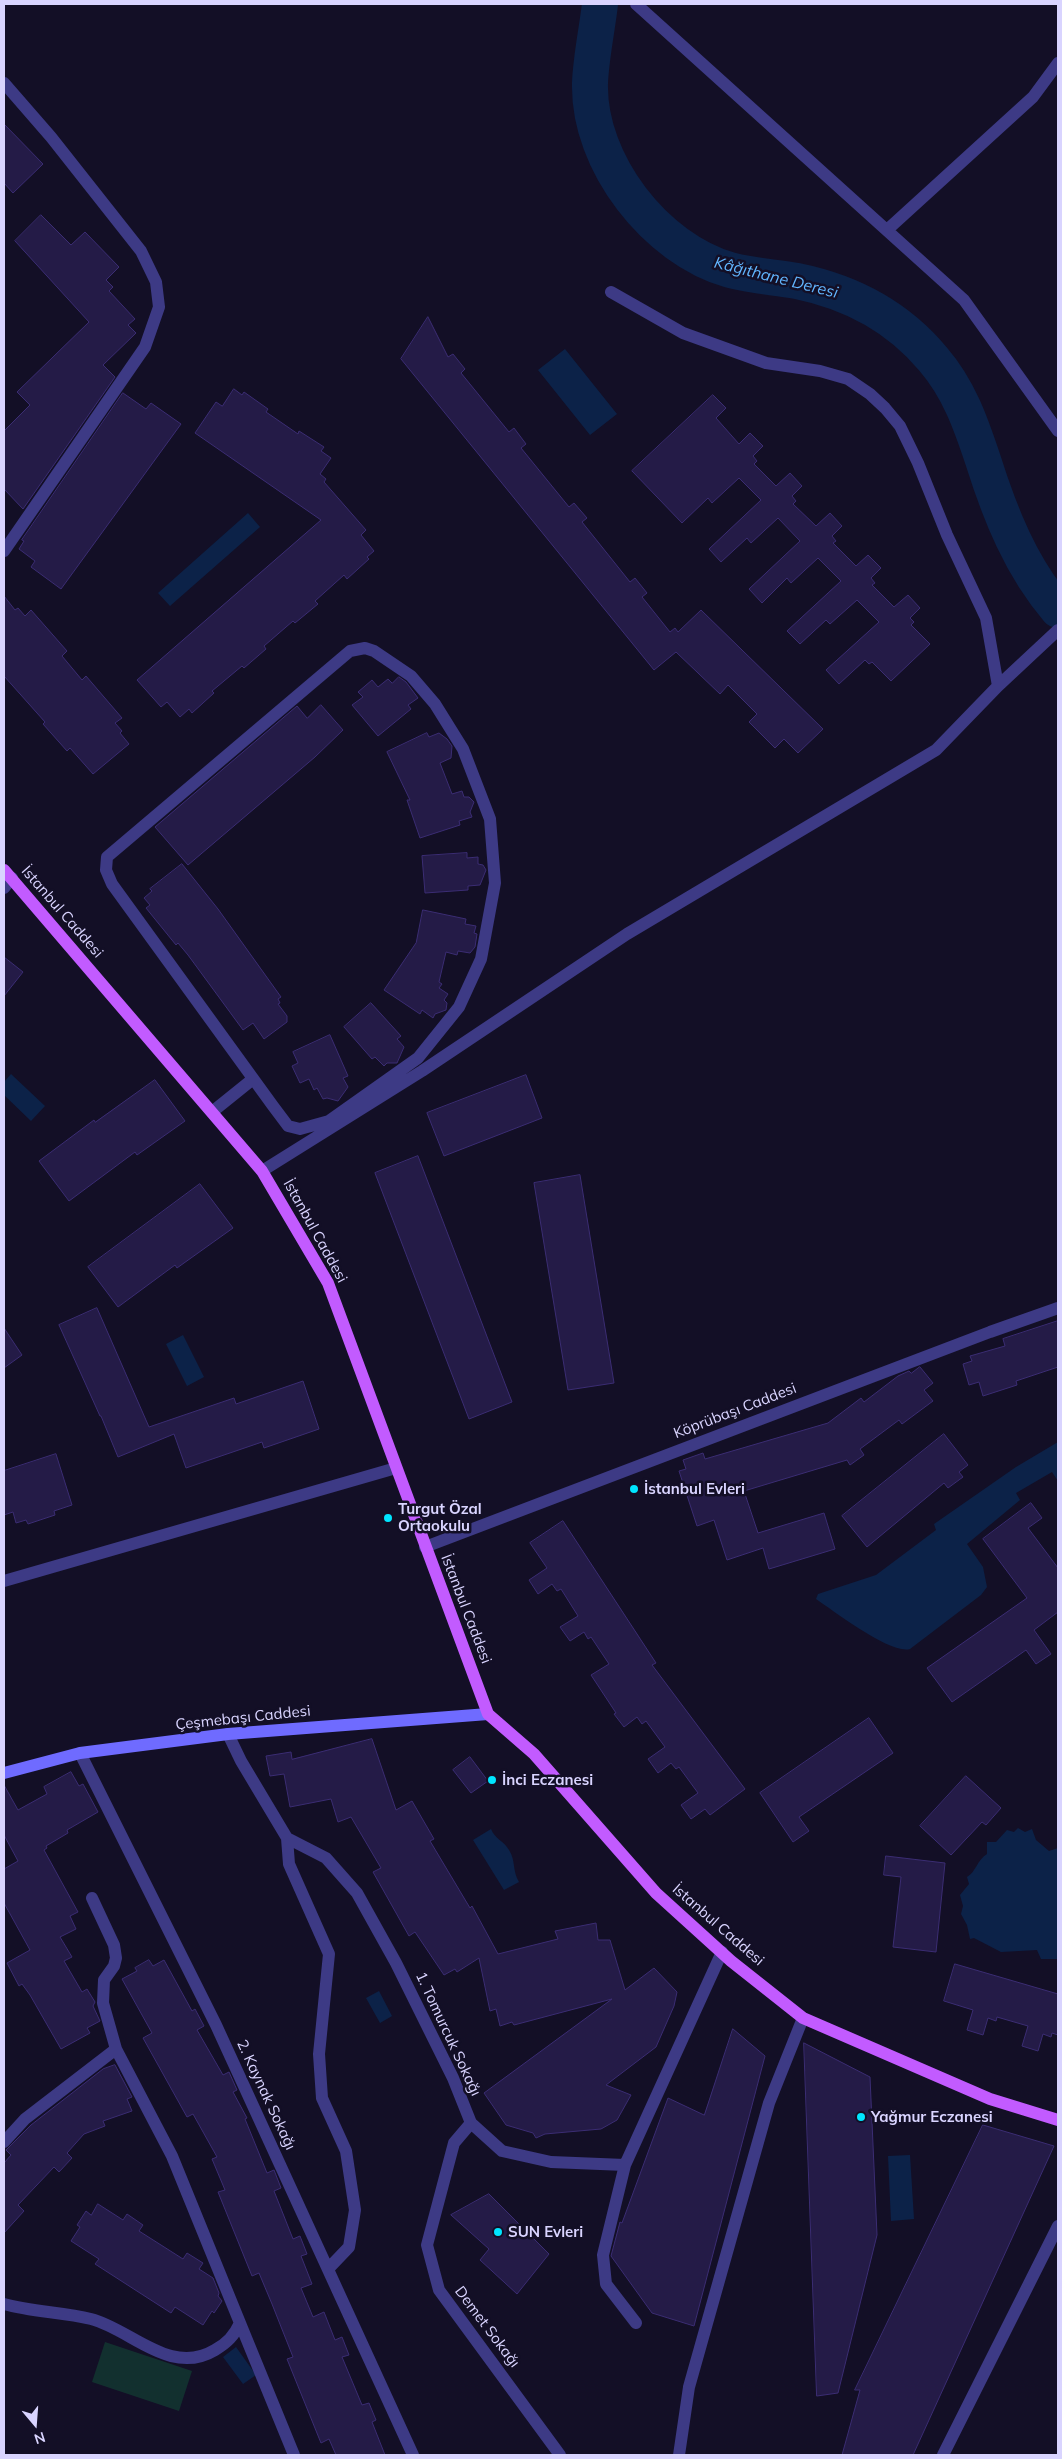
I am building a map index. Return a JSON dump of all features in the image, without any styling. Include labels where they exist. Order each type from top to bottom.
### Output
[{"type":"main road","name":"İstanbul Caddesi","points":[[6,878],[262,1171],[328,1283],[488,1714],[534,1754],[656,1893],[722,1952],[803,2018],[990,2099],[1058,2120]]},
{"type":"main road","name":"Çeşmebaşı Caddesi","points":[[4,1773],[80,1753],[228,1734],[488,1714]]},
{"type":"street","points":[[636,4],[964,300],[1058,431]]},
{"type":"street","points":[[887,230],[1033,97],[1058,63]]},
{"type":"street","points":[[4,83],[51,136],[141,251],[156,282],[159,308],[145,347],[4,551]]},
{"type":"street","points":[[610,292],[683,332],[766,363],[820,371],[848,379],[870,394],[885,408],[900,426],[918,462],[947,535],[986,618],[998,686]]},
{"type":"street","points":[[262,1171],[422,1071],[627,934],[936,750],[998,686],[1058,630]]},
{"type":"street","points":[[365,648],[374,651],[411,676],[435,704],[462,748],[490,819],[495,883],[481,959],[459,1007],[418,1058],[329,1121],[300,1129],[288,1126],[253,1079],[112,884],[106,870],[106,857],[350,651],[365,648]]},
{"type":"street","points":[[212,1112],[253,1079]]},
{"type":"street","name":"Köprübaşı Caddesi","points":[[425,1547],[990,1332],[1058,1308]]},
{"type":"street","points":[[4,1581],[396,1468]]},
{"type":"street","points":[[228,1734],[241,1761],[287,1838],[289,1864],[329,1954],[319,2054],[322,2098],[346,2151],[354,2210],[349,2247],[328,2269]]},
{"type":"street","name":"2. Kaynak Sokağı","points":[[80,1753],[216,2025],[413,2455]]},
{"type":"street","name":"1. Tomurcuk Sokağı","points":[[287,1838],[326,1858],[357,1893],[396,1963],[448,2069],[471,2124],[502,2151],[551,2162],[625,2165]]},
{"type":"street","points":[[92,1898],[114,1944],[114,1966],[104,1980],[102,2003],[116,2048],[172,2156],[294,2455]]},
{"type":"street","points":[[636,2323],[606,2284],[603,2255],[625,2165],[722,1952]]},
{"type":"street","points":[[679,2455],[689,2387],[769,2103],[803,2018]]},
{"type":"street","points":[[4,2142],[25,2119],[116,2048]]},
{"type":"street","name":"Demet Sokağı","points":[[471,2124],[454,2143],[427,2245],[439,2290],[560,2455]]},
{"type":"street","points":[[943,2455],[1058,2226]]},
{"type":"street","points":[[4,2304],[92,2319],[160,2353],[187,2359],[207,2355],[225,2344],[235,2334],[240,2323]]},
{"type":"green space","points":[[105,2342],[192,2371],[179,2411],[92,2382]]},
{"type":"water","points":[[565,349],[617,414],[590,435],[538,370]]},
{"type":"water","points":[[248,513],[260,527],[170,606],[158,593]]},
{"type":"water","points":[[11,1074],[45,1106],[31,1121],[4,1095],[4,1082]]},
{"type":"water","points":[[183,1335],[204,1377],[187,1386],[166,1344]]},
{"type":"water","points":[[1058,1442],[1058,1481],[1052,1472],[1016,1493],[1020,1500],[967,1544],[983,1567],[987,1587],[981,1595],[910,1649],[901,1649],[877,1639],[816,1599],[818,1594],[876,1575],[936,1530],[934,1524],[1016,1467]]},
{"type":"water","points":[[1018,1828],[1025,1832],[1032,1829],[1036,1840],[1049,1851],[1058,1848],[1058,1959],[1041,1959],[1037,1950],[1001,1952],[974,1938],[970,1939],[967,1925],[961,1914],[963,1906],[960,1895],[969,1884],[967,1877],[987,1854],[987,1842],[996,1842],[1007,1830],[1014,1832]]},
{"type":"water","points":[[491,1829],[511,1854],[519,1882],[504,1890],[473,1840]]},
{"type":"water","points":[[379,1991],[392,2016],[380,2023],[366,1998]]},
{"type":"water","points":[[910,2155],[914,2219],[891,2221],[888,2156]]},
{"type":"water","points":[[236,2347],[256,2375],[243,2384],[223,2357]]},
{"type":"building","points":[[4,124],[43,164],[13,193],[4,183]]},
{"type":"building","points":[[41,215],[71,245],[85,232],[119,267],[106,280],[113,287],[109,291],[135,319],[128,325],[136,333],[103,365],[115,377],[23,509],[4,489],[4,431],[30,405],[17,392],[89,322],[15,241]]},
{"type":"building","points":[[428,317],[448,357],[453,354],[465,369],[461,373],[509,432],[514,428],[526,444],[521,448],[569,507],[574,503],[587,518],[582,522],[630,582],[635,578],[647,593],[642,597],[670,632],[675,628],[678,632],[701,610],[823,729],[798,753],[784,739],[775,748],[749,722],[757,714],[728,685],[720,694],[676,652],[654,670],[401,359]]},
{"type":"building","points":[[234,389],[242,395],[244,392],[268,409],[266,412],[298,434],[299,431],[324,447],[321,451],[331,458],[320,474],[326,479],[324,482],[366,530],[361,535],[374,551],[367,557],[369,559],[347,579],[344,575],[315,601],[318,604],[295,623],[293,621],[264,646],[266,649],[212,691],[214,693],[192,713],[189,709],[180,717],[167,702],[161,707],[137,680],[321,520],[195,433],[216,402],[222,406]]},
{"type":"building","points":[[123,393],[146,409],[151,403],[181,424],[61,589],[31,567],[35,561],[19,549],[24,541],[22,540]]},
{"type":"building","points":[[713,395],[726,408],[716,418],[739,444],[750,433],[763,446],[753,456],[757,461],[754,464],[776,486],[790,473],[802,486],[792,496],[796,501],[793,504],[816,526],[830,513],[842,526],[832,536],[836,541],[833,543],[856,566],[868,555],[881,568],[871,578],[875,583],[872,585],[894,607],[908,595],[920,608],[910,618],[914,622],[911,625],[930,644],[891,681],[872,662],[869,664],[865,660],[839,684],[826,670],[879,622],[857,600],[830,624],[826,620],[800,644],[787,631],[841,581],[818,558],[791,583],[787,578],[762,603],[749,589],[800,541],[778,518],[751,543],[747,538],[721,562],[709,549],[761,500],[739,478],[712,503],[708,498],[682,523],[632,471]]},
{"type":"building","points":[[4,596],[15,610],[18,608],[25,616],[31,610],[67,651],[62,656],[82,680],[86,676],[122,718],[115,723],[129,744],[93,774],[70,748],[67,751],[43,724],[45,722],[4,676]]},
{"type":"building","points":[[399,677],[406,682],[418,698],[408,705],[411,709],[378,736],[352,705],[363,697],[358,692],[372,680],[378,687],[388,679],[392,683]]},
{"type":"building","points":[[321,705],[343,730],[315,757],[188,865],[155,827],[297,706],[307,718]]},
{"type":"building","points":[[427,733],[429,737],[439,733],[452,746],[451,758],[440,763],[452,794],[462,791],[464,797],[469,797],[474,802],[470,812],[472,817],[459,821],[460,825],[420,838],[407,800],[410,800],[387,752]]},
{"type":"building","points":[[467,853],[467,858],[478,857],[478,864],[483,865],[486,870],[480,885],[468,886],[468,890],[425,893],[422,856]]},
{"type":"building","points":[[182,864],[218,909],[281,997],[278,999],[280,1003],[278,1004],[287,1016],[287,1022],[264,1039],[253,1023],[243,1030],[188,955],[178,943],[176,945],[146,908],[150,905],[144,898],[152,891],[150,889]]},
{"type":"building","points":[[423,910],[466,919],[465,924],[476,926],[474,933],[477,934],[475,947],[470,953],[458,951],[457,955],[446,952],[439,982],[442,984],[439,988],[448,994],[444,1000],[447,1003],[446,1010],[435,1014],[433,1018],[422,1010],[420,1014],[384,990],[416,943]]},
{"type":"building","points":[[4,957],[23,972],[4,996]]},
{"type":"building","points":[[371,1003],[401,1036],[397,1039],[404,1047],[397,1063],[387,1063],[384,1066],[375,1057],[372,1059],[344,1027]]},
{"type":"building","points":[[330,1035],[348,1076],[343,1078],[348,1087],[338,1101],[327,1098],[323,1099],[317,1088],[314,1090],[309,1079],[300,1083],[292,1066],[298,1063],[293,1052]]},
{"type":"building","points":[[526,1075],[542,1118],[444,1156],[427,1113]]},
{"type":"building","points":[[155,1080],[185,1121],[137,1155],[135,1152],[69,1201],[39,1161],[94,1120],[95,1122]]},
{"type":"building","points":[[418,1156],[512,1402],[469,1419],[375,1173]]},
{"type":"building","points":[[580,1175],[614,1383],[568,1390],[534,1183]]},
{"type":"building","points":[[200,1184],[233,1228],[177,1268],[175,1265],[118,1307],[88,1267]]},
{"type":"building","points":[[97,1308],[149,1427],[234,1398],[236,1404],[303,1381],[319,1429],[264,1448],[262,1442],[186,1468],[174,1434],[118,1457],[59,1325]]},
{"type":"building","points":[[1058,1321],[1058,1367],[1016,1381],[1017,1385],[983,1396],[979,1382],[969,1385],[963,1364],[972,1361],[970,1356],[1005,1346],[1003,1339]]},
{"type":"building","points":[[4,1328],[22,1355],[4,1368]]},
{"type":"building","points":[[920,1367],[933,1383],[924,1390],[933,1401],[902,1424],[899,1420],[860,1449],[864,1455],[850,1465],[847,1460],[744,1491],[758,1533],[824,1513],[835,1549],[769,1569],[763,1548],[727,1560],[714,1520],[697,1526],[679,1471],[686,1469],[683,1460],[703,1453],[705,1459],[828,1423],[861,1398],[864,1402],[898,1376],[909,1371],[911,1373]]},
{"type":"building","points":[[944,1434],[968,1465],[959,1472],[963,1477],[948,1488],[944,1483],[867,1547],[842,1516]]},
{"type":"building","points":[[56,1454],[72,1505],[54,1511],[55,1515],[28,1524],[26,1520],[16,1523],[13,1512],[4,1515],[4,1471]]},
{"type":"building","points":[[1031,1503],[1042,1518],[1028,1528],[1058,1568],[1058,1612],[1034,1630],[1051,1654],[1036,1664],[1026,1650],[952,1702],[927,1668],[1027,1598],[983,1539]]},
{"type":"building","points":[[563,1521],[656,1663],[652,1665],[745,1789],[710,1815],[705,1809],[691,1819],[681,1805],[698,1793],[679,1767],[676,1769],[671,1763],[658,1773],[648,1759],[665,1747],[646,1721],[642,1724],[637,1717],[624,1727],[614,1714],[616,1713],[591,1675],[609,1664],[591,1637],[588,1639],[584,1632],[570,1641],[560,1627],[578,1616],[561,1589],[557,1591],[552,1584],[538,1594],[529,1580],[547,1568],[530,1543]]},
{"type":"building","points":[[869,1718],[893,1753],[799,1817],[809,1831],[793,1842],[760,1793]]},
{"type":"building","points":[[372,1739],[396,1810],[412,1801],[434,1839],[430,1841],[470,1908],[472,1906],[498,1954],[558,1939],[555,1931],[596,1923],[598,1940],[610,1940],[625,1990],[654,1968],[677,1992],[674,2006],[656,2047],[606,2085],[631,2095],[617,2120],[601,2129],[545,2134],[536,2138],[533,2133],[506,2125],[484,2093],[612,1999],[514,2025],[512,2022],[500,2026],[496,2009],[490,2011],[479,1958],[457,1972],[455,1969],[444,1975],[415,1932],[409,1936],[373,1872],[381,1868],[351,1817],[338,1822],[331,1799],[290,1807],[284,1774],[270,1776],[266,1756],[291,1752],[292,1759]]},
{"type":"building","points":[[470,1757],[488,1781],[471,1793],[453,1770]]},
{"type":"building","points":[[71,1772],[79,1786],[83,1784],[98,1812],[67,1830],[68,1833],[46,1846],[47,1848],[44,1850],[78,1912],[70,1916],[76,1929],[60,1937],[72,1957],[64,1961],[82,1992],[87,1989],[95,2002],[93,2006],[100,2021],[87,2028],[90,2033],[61,2049],[30,1995],[22,1984],[19,1986],[7,1963],[30,1950],[4,1903],[4,1869],[18,1861],[4,1835],[4,1785],[18,1810],[47,1794],[44,1787]]},
{"type":"building","points":[[966,1776],[1001,1808],[986,1825],[982,1822],[951,1855],[920,1826]]},
{"type":"building","points":[[886,1856],[945,1863],[936,1952],[893,1947],[901,1877],[884,1875]]},
{"type":"building","points":[[149,1960],[153,1966],[164,1960],[192,2011],[195,2009],[204,2026],[197,2030],[223,2075],[229,2072],[237,2090],[233,2092],[247,2118],[245,2119],[267,2173],[274,2170],[281,2188],[274,2191],[293,2239],[300,2236],[307,2254],[301,2256],[312,2284],[301,2288],[313,2317],[324,2312],[335,2340],[342,2337],[349,2355],[342,2357],[362,2405],[369,2403],[376,2420],[372,2422],[385,2455],[336,2455],[329,2439],[321,2443],[287,2359],[293,2357],[272,2304],[259,2273],[252,2276],[218,2192],[225,2190],[212,2159],[217,2157],[193,2114],[187,2117],[143,2038],[152,2033],[122,1979],[137,1971],[135,1968]]},
{"type":"building","points":[[955,1964],[1058,1994],[1058,2035],[1052,2033],[1051,2037],[1043,2034],[1038,2051],[1022,2046],[1028,2026],[997,2017],[996,2021],[988,2018],[983,2035],[967,2030],[973,2010],[944,2001]]},
{"type":"building","points":[[733,2029],[765,2056],[694,2326],[652,2313],[611,2256],[620,2222],[622,2223],[668,2098],[704,2115]]},
{"type":"building","points":[[804,2043],[870,2077],[877,2235],[838,2393],[817,2396]]},
{"type":"building","points":[[115,2065],[132,2097],[127,2099],[132,2111],[103,2121],[105,2126],[84,2134],[67,2153],[72,2158],[59,2172],[54,2167],[18,2205],[24,2211],[4,2233],[4,2163],[11,2155],[6,2150],[31,2125],[103,2069]]},
{"type":"building","points":[[983,2125],[1054,2146],[913,2455],[842,2455],[860,2390],[855,2390]]},
{"type":"building","name":"SUN Evleri","points":[[489,2194],[549,2254],[517,2294],[480,2260],[489,2249],[451,2215]]},
{"type":"building","points":[[98,2204],[123,2220],[127,2214],[143,2225],[139,2231],[183,2259],[187,2253],[203,2263],[199,2269],[213,2278],[219,2293],[218,2296],[222,2301],[214,2313],[212,2311],[203,2325],[175,2307],[171,2313],[95,2264],[99,2259],[71,2241],[80,2227],[77,2225],[86,2211],[91,2215]]},
{"type":"waterway","name":"Kâğıthane Deresi","points":[[600,4],[590,83],[592,113],[601,143],[614,172],[631,199],[653,223],[677,243],[703,259],[730,270],[797,281],[855,299],[889,319],[919,344],[942,370],[957,395],[969,420],[1004,520],[1022,558],[1058,610]]},
{"type":"place","name":"İstanbul Evleri","points":[[634,1489]]},
{"type":"place","name":"Turgut Özal Ortaokulu","points":[[388,1518]]},
{"type":"place","name":"İnci Eczanesi","points":[[492,1780]]},
{"type":"place","name":"Yağmur Eczanesi","points":[[861,2117]]},
{"type":"place","name":"SUN Evleri","points":[[498,2232]]}]
